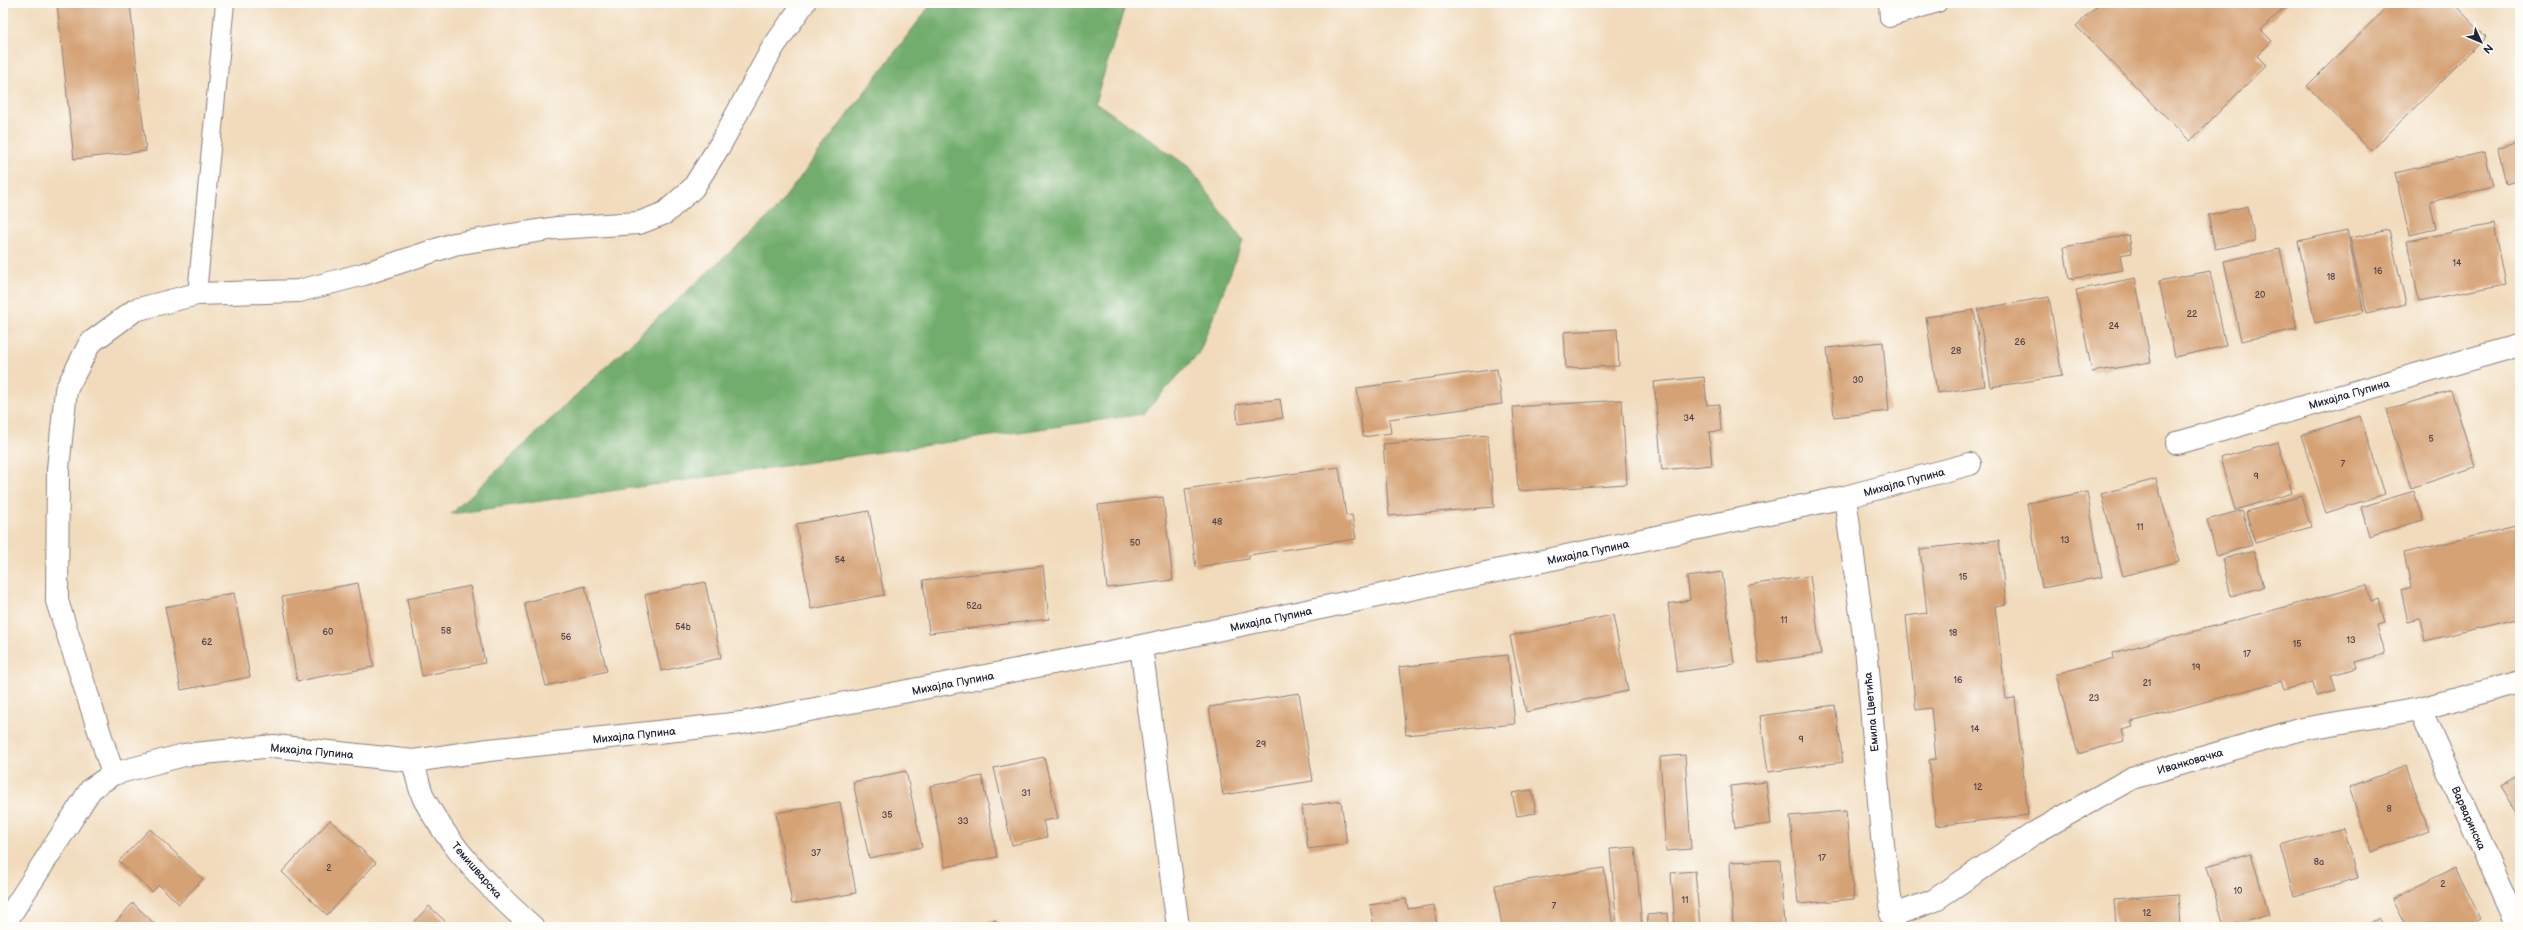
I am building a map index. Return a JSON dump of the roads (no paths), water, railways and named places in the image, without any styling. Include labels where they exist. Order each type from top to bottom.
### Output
[{"type":"street","points":[[113,774],[57,601],[58,469],[66,390],[90,343],[135,310],[197,294],[299,292],[364,274],[454,244],[556,228],[639,223],[665,212],[693,188],[720,144],[772,49],[804,3]]},
{"type":"street","name":"Михајла Пупина","points":[[2177,443],[2520,345]]},
{"type":"street","name":"Михајла Пупина","points":[[3,926],[92,789],[113,774],[184,755],[274,746],[413,761],[489,750],[742,723],[1141,646],[1845,497],[1970,464]]},
{"type":"street","name":"Емила Цветића","points":[[1845,497],[1867,658],[1892,922]]},
{"type":"street","points":[[1141,646],[1178,927]]},
{"type":"street","name":"Иванковачка","points":[[1892,922],[1933,901],[2036,832],[2132,778],[2302,729],[2420,709],[2520,682]]},
{"type":"street","name":"Варваринска","points":[[2420,709],[2518,927]]},
{"type":"street","name":"Темишварска","points":[[413,761],[424,798],[454,846],[505,902],[533,927]]},
{"type":"lane","points":[[197,294],[225,3]]},
{"type":"lane","points":[[1888,3],[1889,18],[1938,3]]}]
